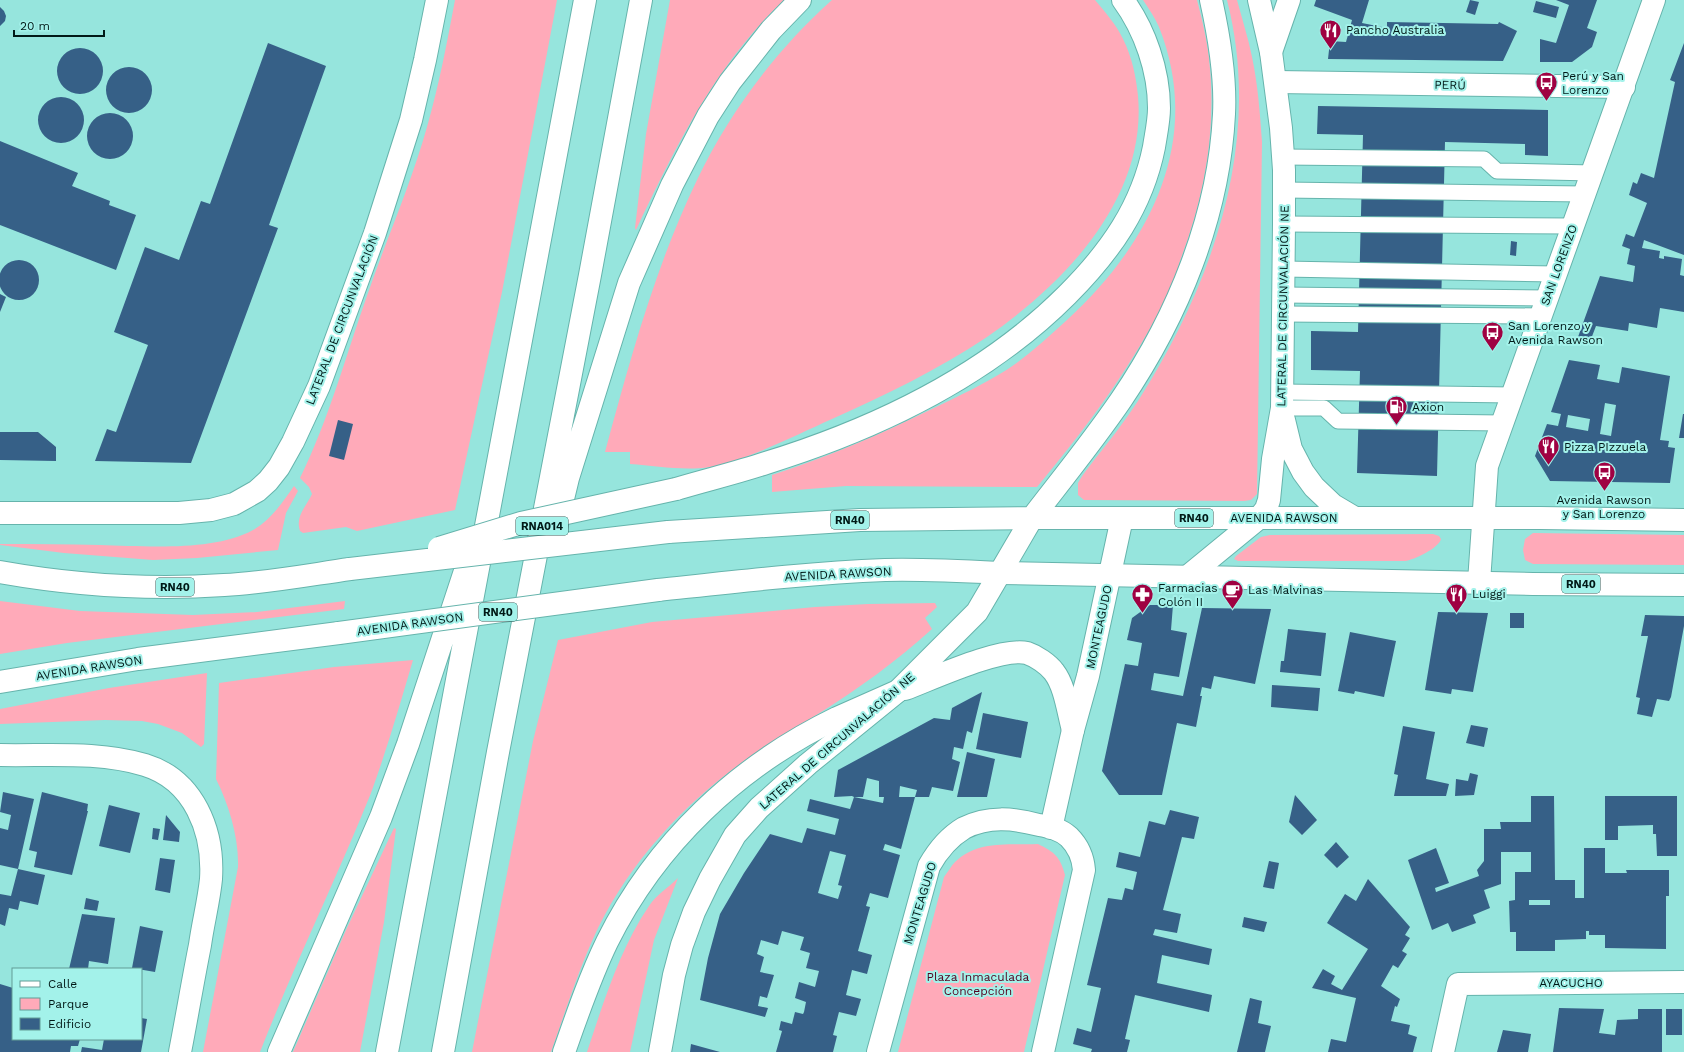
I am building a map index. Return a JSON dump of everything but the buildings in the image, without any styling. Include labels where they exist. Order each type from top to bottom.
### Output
[{"type":"main road","name":"LATERAL DE CIRCUNVALACIÓN","points":[[0,513],[179,513],[211,510],[234,504],[257,491],[268,481],[279,467],[293,442],[319,386],[375,233],[410,120],[426,60],[437,0]]},
{"type":"main road","points":[[387,1052],[584,0]]},
{"type":"main road","name":"RNA014","points":[[443,1052],[498,752],[590,275],[641,0]]},
{"type":"main road","points":[[498,752],[568,478],[629,283],[672,185],[708,116],[730,82],[751,54],[800,0]]},
{"type":"main road","points":[[382,565],[521,523],[676,489],[767,463],[814,447],[862,428],[949,386],[1020,338],[1084,278],[1120,232],[1132,212],[1143,186],[1157,132],[1159,109],[1157,84],[1143,35],[1132,13],[1123,0]]},
{"type":"main road","name":"LATERAL DE CIRCUNVALACIÓN NE","points":[[660,1052],[674,975],[682,946],[694,912],[710,879],[736,835],[759,808],[808,764],[898,691],[976,612],[1001,573],[1032,518],[1103,427],[1140,371],[1157,341],[1187,275],[1202,234],[1218,170],[1225,113],[1224,86],[1220,50],[1210,0]]},
{"type":"main road","name":"LATERAL DE CIRCUNVALACIÓN NE","points":[[1187,577],[1259,518],[1266,509],[1269,500],[1273,459],[1282,400],[1284,269],[1283,157],[1276,82],[1259,0]]},
{"type":"main road","points":[[1271,52],[1289,0]]},
{"type":"main road","name":"SAN LORENZO","points":[[1479,582],[1487,466],[1654,0]]},
{"type":"main road","name":"PERÚ","points":[[1276,82],[1624,87]]},
{"type":"main road","points":[[1282,400],[1291,448],[1303,472],[1314,487],[1333,505],[1355,518]]},
{"type":"main road","points":[[279,1052],[380,817],[408,744],[467,565],[502,438]]},
{"type":"main road","name":"AVENIDA RAWSON","points":[[0,572],[76,582],[158,587],[187,587],[254,582],[382,565],[668,532],[860,520],[1032,518],[1484,518],[1684,520]]},
{"type":"main road","name":"MONTEAGUDO","points":[[1051,828],[1073,730],[1088,676],[1122,518]]},
{"type":"main road","name":"AVENIDA RAWSON","points":[[0,682],[138,659],[339,634],[658,590],[770,578],[886,570],[942,570],[1001,573],[1187,577],[1684,585]]},
{"type":"main road","points":[[564,1052],[580,1008],[607,943],[637,890],[671,844],[709,805],[758,765],[794,742],[837,718],[898,691],[991,656],[1010,653],[1026,653],[1042,661],[1054,672],[1064,695],[1073,730]]},
{"type":"main road","points":[[0,755],[92,756],[124,760],[145,765],[171,777],[184,789],[193,801],[203,819],[209,840],[211,879],[180,1052]]},
{"type":"main road","name":"MONTEAGUDO","points":[[878,1052],[929,866],[936,854],[949,839],[964,828],[982,821],[1001,818],[1020,820],[1061,831],[1076,846],[1081,855],[1084,870],[1043,1052]]},
{"type":"main road","name":"AYACUCHO","points":[[1443,1052],[1458,984],[1684,982]]},
{"type":"lane","points":[[1283,157],[1484,159],[1497,171],[1593,173]]},
{"type":"lane","points":[[1284,190],[1585,194]]},
{"type":"lane","points":[[1284,224],[1574,226]]},
{"type":"lane","points":[[1284,269],[1556,274]]},
{"type":"lane","points":[[1283,304],[1544,307]]},
{"type":"lane","points":[[1282,400],[1513,395]]},
{"type":"lane","points":[[1282,400],[1324,408],[1338,421],[1502,423]]},
{"type":"green space","points":[[455,0],[557,0],[502,292],[455,510],[357,531],[346,527],[303,533],[300,531],[299,526],[300,516],[312,494],[309,487],[300,478],[320,433],[375,272],[421,148],[439,80]]},
{"type":"green space","points":[[670,0],[784,0],[738,51],[699,108],[666,168],[636,230],[635,228],[646,134]]},
{"type":"green space","points":[[832,0],[1095,0],[1114,23],[1126,46],[1133,67],[1138,96],[1137,133],[1129,169],[1115,203],[1095,234],[1071,264],[1045,291],[987,337],[930,371],[872,401],[756,453],[725,464],[700,468],[670,468],[630,464],[630,452],[605,452],[634,348],[668,246],[682,213],[710,155],[739,107],[773,61],[811,19]]},
{"type":"green space","points":[[1143,0],[1197,0],[1207,44],[1211,85],[1210,136],[1207,162],[1189,236],[1169,292],[1141,344],[1092,418],[1037,487],[846,486],[772,492],[772,475],[834,453],[894,427],[971,390],[1016,364],[1067,320],[1097,290],[1123,258],[1144,224],[1161,187],[1172,149],[1175,110],[1171,69],[1159,27]]},
{"type":"green space","points":[[1227,0],[1237,0],[1249,42],[1260,110],[1262,142],[1257,494],[1251,500],[1244,501],[1084,500],[1078,495],[1078,483],[1138,401],[1165,355],[1189,308],[1209,259],[1224,208],[1235,157],[1239,105],[1237,53]]},
{"type":"green space","points":[[294,486],[298,491],[286,513],[278,550],[197,558],[153,560],[64,553],[0,545],[63,544],[178,546],[219,542],[237,537],[259,526],[276,511]]},
{"type":"green space","points":[[1533,533],[1684,535],[1684,565],[1533,564],[1525,560],[1523,550],[1525,539]]},
{"type":"green space","points":[[1433,534],[1439,536],[1441,539],[1436,546],[1420,556],[1405,561],[1238,561],[1234,559],[1261,537],[1270,535]]},
{"type":"green space","points":[[0,601],[80,611],[193,615],[257,612],[345,601],[344,609],[67,643],[0,654]]},
{"type":"green space","points":[[935,603],[937,607],[925,618],[932,629],[919,641],[848,695],[762,749],[722,778],[680,815],[643,857],[611,903],[598,928],[579,974],[551,1052],[472,1052],[533,741],[558,640],[652,622],[815,607],[868,604]]},
{"type":"green space","points":[[413,660],[371,793],[260,1052],[203,1052],[238,867],[235,833],[229,811],[216,779],[219,683],[334,667]]},
{"type":"green space","points":[[207,673],[204,744],[201,747],[182,733],[158,724],[142,721],[105,720],[0,724],[0,709],[109,688]]},
{"type":"green space","points":[[394,828],[396,829],[384,922],[360,1052],[293,1052],[346,930]]},
{"type":"green space","name":"Plaza Inmaculada Concepción","points":[[1005,844],[1038,844],[1056,855],[1061,863],[1065,875],[1024,1052],[898,1052],[944,877],[952,865],[964,855],[983,847]]},
{"type":"green space","points":[[678,878],[654,940],[630,1052],[587,1052],[613,977],[629,940],[652,902]]},
{"type":"place","name":"Pancho Australia","points":[[1331,50]]},
{"type":"place","name":"Perú y San Lorenzo","points":[[1547,102]]},
{"type":"place","name":"San Lorenzo y Avenida Rawson","points":[[1492,352]]},
{"type":"place","name":"Axion","points":[[1396,426]]},
{"type":"place","name":"Pizza PIzzuela","points":[[1549,466]]},
{"type":"place","name":"Avenida Rawson y San Lorenzo","points":[[1604,492]]},
{"type":"place","name":"Las Malvinas","points":[[1233,610]]},
{"type":"place","name":"Farmacias Colón II","points":[[1143,614]]},
{"type":"place","name":"Luiggi","points":[[1456,614]]}]
